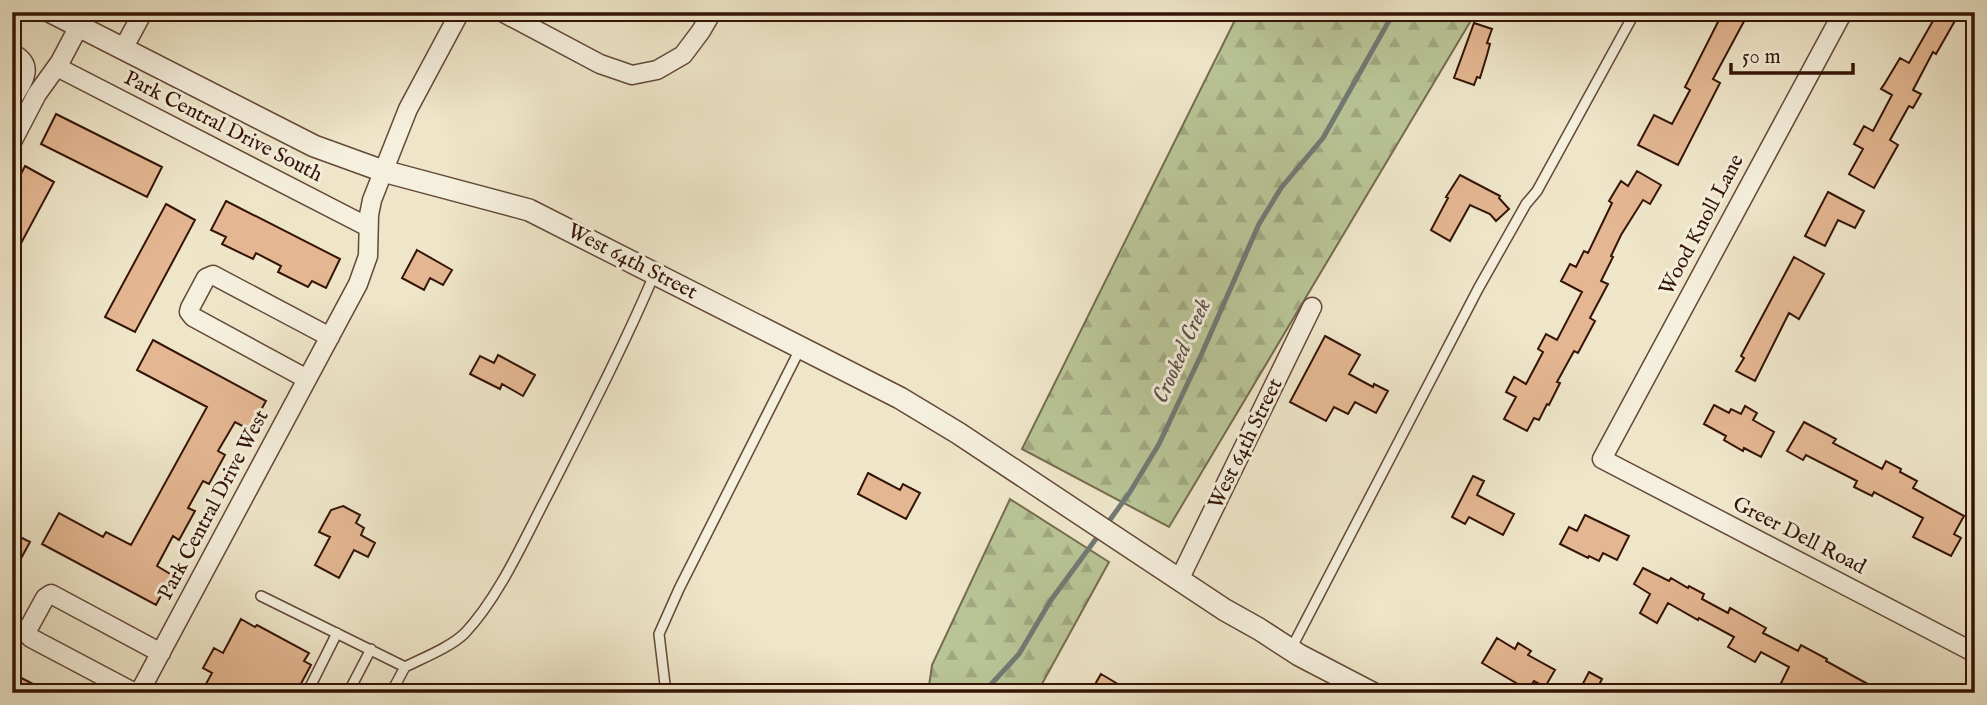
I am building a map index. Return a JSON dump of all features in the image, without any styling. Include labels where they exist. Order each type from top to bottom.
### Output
[{"type":"street","name":"West 64th Street","points":[[51,12],[299,139],[344,158],[529,210],[900,398],[1225,610],[1372,693]]},
{"type":"street","points":[[123,49],[143,12]]},
{"type":"street","name":"Park Central Drive West","points":[[161,653],[51,594],[45,598],[28,629],[31,638],[137,693],[161,653],[363,273],[369,244],[368,227],[372,200],[408,109],[460,12]]},
{"type":"street","points":[[502,12],[600,64],[632,75],[657,70],[683,55],[712,12]]},
{"type":"street","name":"Wood Knoll Lane","points":[[1602,459],[1843,12]]},
{"type":"street","points":[[12,142],[43,84],[57,67],[79,26]]},
{"type":"street","points":[[12,53],[24,61],[26,66],[25,76],[12,100]]},
{"type":"street","name":"Park Central Drive South","points":[[57,67],[368,227]]},
{"type":"street","points":[[307,379],[193,317],[189,312],[190,308],[208,276],[213,275],[330,337]]},
{"type":"street","name":"West 64th Street","points":[[1180,580],[1312,307]]},
{"type":"street","name":"Greer Dell Road","points":[[1602,459],[1975,653]]},
{"type":"lane","points":[[1291,649],[1478,289],[1537,191],[1635,12]]},
{"type":"lane","points":[[391,693],[405,667],[463,635],[488,604],[561,469],[655,273]]},
{"type":"lane","points":[[666,693],[659,634],[801,347]]},
{"type":"lane","points":[[261,596],[405,667]]},
{"type":"lane","points":[[307,693],[337,633]]},
{"type":"lane","points":[[348,693],[371,649]]},
{"type":"green space","points":[[1239,12],[1476,12],[1169,527],[1022,449]]},
{"type":"green space","points":[[1010,499],[1109,562],[1037,693],[928,693],[932,665]]},
{"type":"building","points":[[1723,12],[1749,12],[1713,79],[1720,83],[1678,165],[1638,145],[1654,115],[1672,124],[1690,90],[1685,87]]},
{"type":"building","points":[[1938,12],[1960,12],[1936,54],[1933,52],[1913,90],[1921,94],[1913,108],[1909,106],[1890,140],[1898,145],[1874,188],[1849,174],[1863,149],[1854,144],[1864,126],[1873,131],[1892,95],[1881,89],[1900,58],[1909,63]]},
{"type":"building","points":[[1474,23],[1492,29],[1480,78],[1477,77],[1474,85],[1454,78]]},
{"type":"building","points":[[56,114],[162,167],[147,197],[41,144]]},
{"type":"building","points":[[25,166],[54,182],[12,260],[12,191]]},
{"type":"building","points":[[1637,171],[1661,185],[1650,204],[1643,200],[1621,235],[1601,281],[1608,284],[1590,318],[1595,321],[1578,353],[1574,351],[1557,382],[1560,383],[1549,405],[1547,404],[1539,420],[1534,418],[1527,431],[1504,419],[1516,397],[1506,392],[1514,377],[1526,384],[1543,352],[1538,349],[1546,334],[1557,340],[1582,292],[1561,281],[1570,264],[1576,267],[1584,251],[1588,253],[1612,203],[1609,201],[1621,181],[1628,186]]},
{"type":"building","points":[[1460,175],[1500,196],[1509,209],[1496,221],[1490,214],[1470,205],[1450,241],[1431,230],[1448,198],[1446,197]]},
{"type":"building","points":[[1828,192],[1864,211],[1855,228],[1838,220],[1825,246],[1805,236]]},
{"type":"building","points":[[226,201],[340,259],[326,288],[312,281],[308,287],[278,272],[281,266],[256,253],[253,259],[222,244],[226,237],[211,230]]},
{"type":"building","points":[[166,204],[195,220],[135,332],[105,317]]},
{"type":"building","points":[[417,250],[452,270],[443,285],[430,278],[424,290],[402,278]]},
{"type":"building","points":[[1794,257],[1824,274],[1799,319],[1789,313],[1755,381],[1736,371],[1744,358],[1741,356]]},
{"type":"building","points":[[1325,336],[1360,355],[1349,374],[1373,387],[1374,384],[1388,391],[1376,413],[1355,402],[1348,414],[1334,407],[1326,421],[1290,402]]},
{"type":"building","points":[[153,340],[266,401],[250,430],[235,422],[218,451],[225,455],[209,484],[203,481],[188,508],[195,511],[179,540],[173,536],[157,566],[172,575],[156,605],[42,544],[59,513],[103,537],[106,532],[131,545],[207,407],[137,370]]},
{"type":"building","points":[[498,355],[535,375],[523,396],[502,384],[500,389],[470,374],[480,356],[494,363]]},
{"type":"building","points":[[1714,405],[1729,413],[1731,409],[1741,414],[1745,406],[1757,413],[1753,420],[1774,432],[1761,457],[1724,440],[1726,436],[1704,424]]},
{"type":"building","points":[[1804,422],[1836,439],[1833,443],[1882,469],[1886,461],[1901,469],[1900,472],[1917,481],[1913,488],[1964,516],[1954,534],[1961,538],[1951,556],[1913,537],[1923,518],[1874,492],[1872,496],[1854,487],[1857,481],[1806,455],[1803,460],[1787,451]]},
{"type":"building","points":[[868,473],[900,490],[903,484],[920,493],[906,519],[858,494]]},
{"type":"building","points":[[1473,476],[1484,481],[1477,495],[1514,514],[1503,535],[1469,517],[1465,524],[1452,517]]},
{"type":"building","points":[[343,506],[360,515],[356,523],[364,528],[361,535],[375,543],[368,557],[354,550],[339,578],[315,565],[330,537],[319,532],[331,510]]},
{"type":"building","points":[[1585,515],[1629,536],[1617,560],[1603,553],[1599,561],[1589,556],[1588,558],[1560,544],[1569,527],[1577,531]]},
{"type":"building","points":[[12,533],[30,542],[12,575]]},
{"type":"building","points":[[1643,568],[1669,581],[1671,578],[1688,588],[1689,586],[1704,594],[1702,599],[1728,613],[1730,608],[1766,628],[1763,633],[1798,651],[1801,645],[1884,693],[1805,693],[1794,687],[1792,689],[1781,683],[1789,667],[1761,652],[1755,662],[1728,647],[1734,637],[1699,618],[1698,620],[1668,603],[1657,623],[1640,613],[1650,594],[1634,584]]},
{"type":"building","points":[[241,619],[309,653],[304,661],[311,665],[296,693],[244,693],[233,687],[230,693],[201,693],[212,673],[203,668],[214,648],[223,653]]},
{"type":"building","points":[[1497,638],[1515,649],[1518,643],[1531,651],[1528,655],[1555,670],[1545,687],[1534,681],[1528,690],[1482,663]]},
{"type":"building","points":[[1589,672],[1602,679],[1595,693],[1578,693]]},
{"type":"building","points":[[12,673],[50,693],[12,693]]},
{"type":"building","points":[[1101,674],[1133,693],[1090,693]]},
{"type":"waterway","name":"Crooked Creek","points":[[1107,524],[1159,444],[1259,224],[1281,188],[1323,138],[1394,12]]},
{"type":"waterway","name":"Crooked Creek","points":[[983,693],[1019,654],[1051,600],[1101,532]]}]
